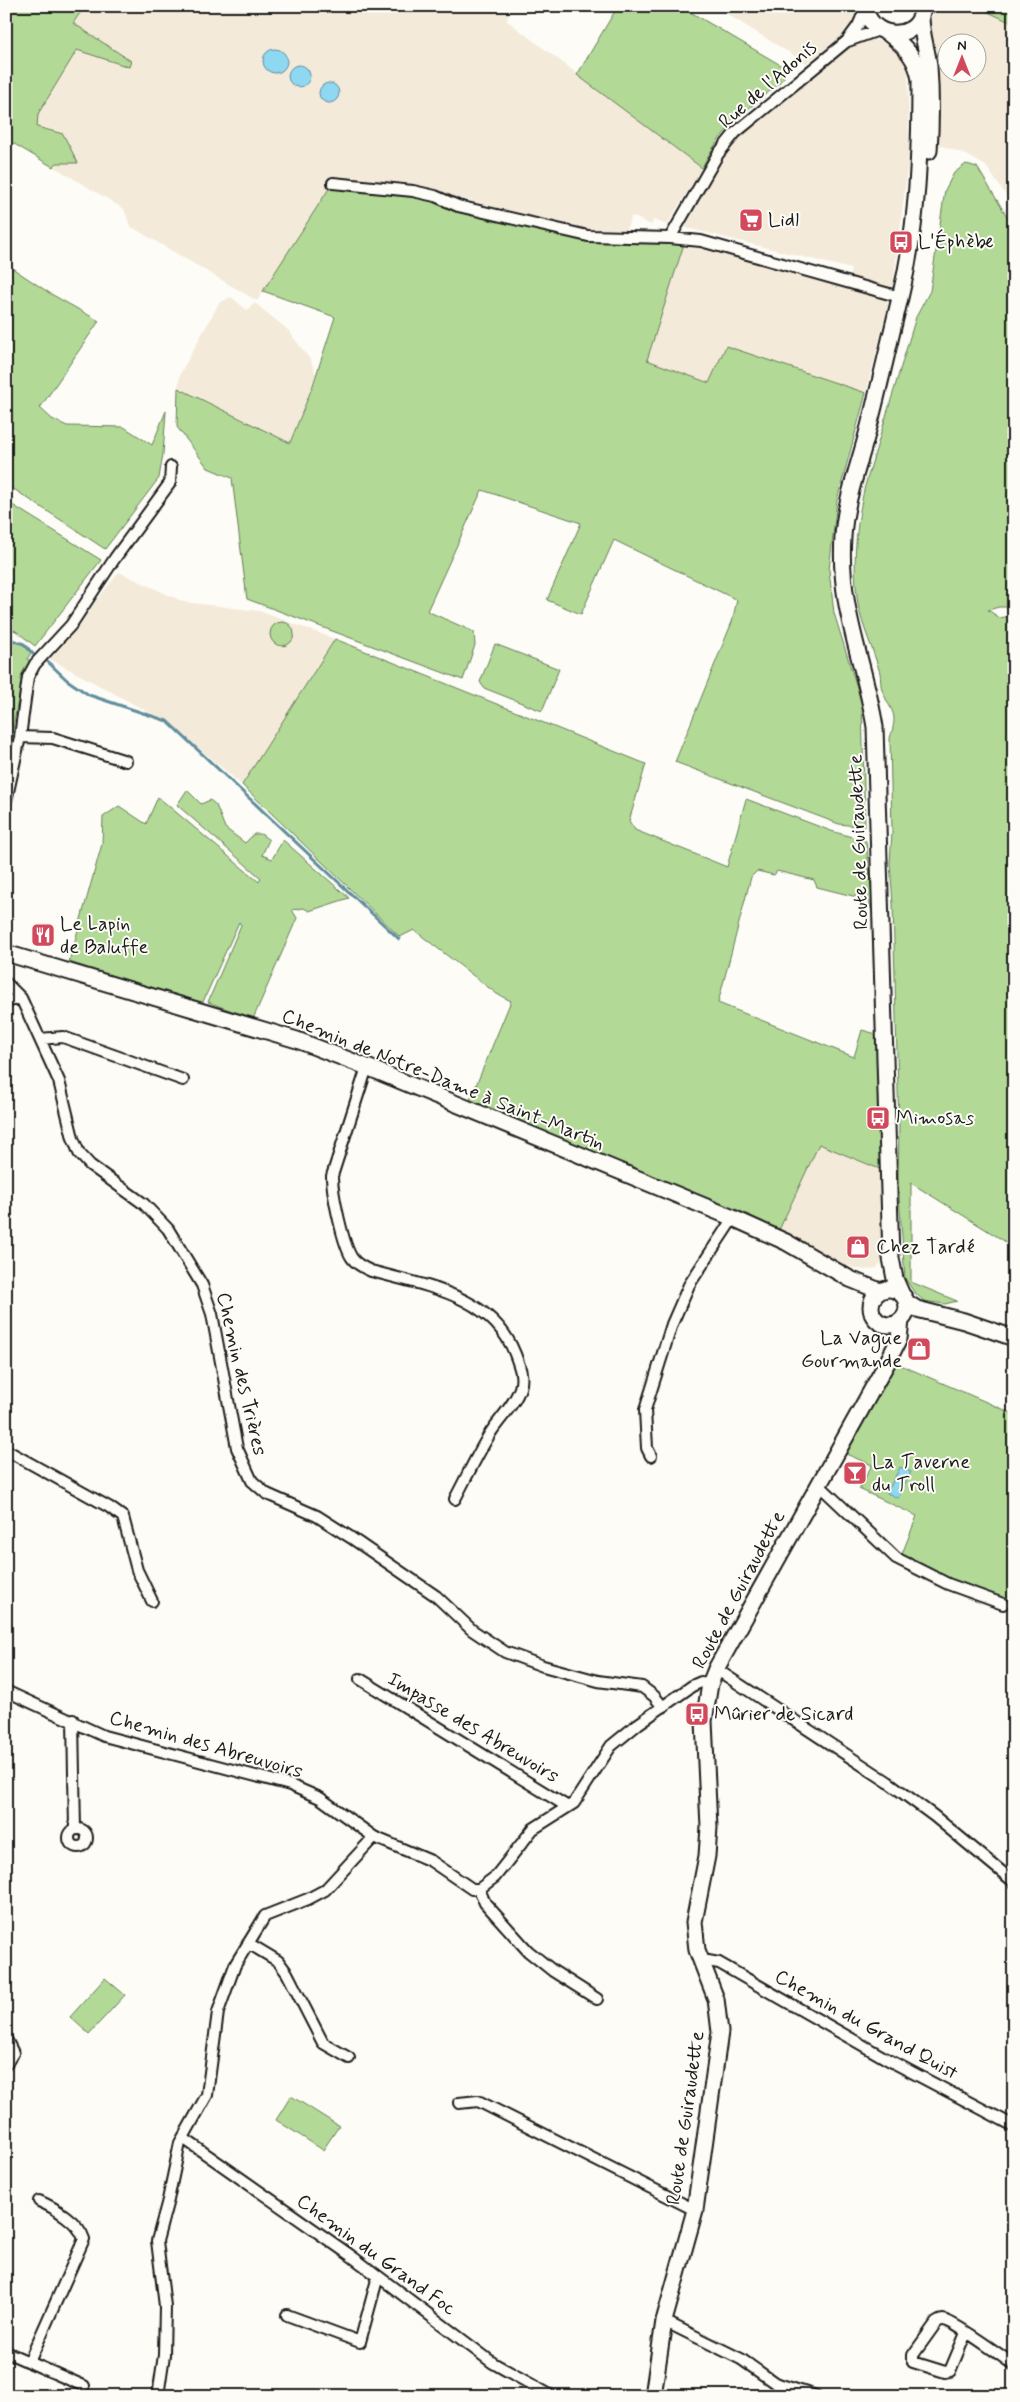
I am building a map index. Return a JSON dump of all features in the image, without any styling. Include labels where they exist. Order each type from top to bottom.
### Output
[{"type":"street","name":"Route de Guiraudette","points":[[865,8],[873,25],[912,56],[918,68],[920,80],[919,157],[915,214],[909,259],[868,432],[846,512],[842,562],[847,612],[871,702],[876,751],[891,1258],[895,1279],[904,1298]]},
{"type":"street","name":"Rue de l'Adonis","points":[[670,238],[718,154],[735,133],[847,41],[858,26],[865,8]]},
{"type":"street","name":"Route de Guiraudette","points":[[868,432],[876,412],[912,291],[921,239],[931,106],[929,63],[922,33],[922,11]]},
{"type":"street","points":[[884,32],[908,31],[922,11]]},
{"type":"street","name":"Rue de l'Adonis","points":[[847,41],[884,32]]},
{"type":"street","points":[[333,183],[413,191],[434,196],[458,206],[588,236],[670,238],[701,241],[900,297]]},
{"type":"street","name":"Route de Guiraudette","points":[[876,412],[904,301],[900,297]]},
{"type":"street","points":[[6,801],[20,737],[28,677],[35,664],[71,625],[115,558],[170,482],[171,467]]},
{"type":"street","points":[[20,737],[53,738],[126,761]]},
{"type":"street","name":"Chemin de Notre-Dame à Saint-Martin","points":[[6,953],[297,1040],[367,1067],[733,1218],[786,1242],[878,1294]]},
{"type":"street","name":"Chemin des Trières","points":[[6,983],[21,998],[59,1081],[73,1138],[79,1153],[90,1165],[144,1204],[168,1229],[202,1285],[212,1314],[237,1448],[252,1481],[268,1494],[317,1516],[342,1532],[430,1592],[472,1630],[505,1652],[543,1666],[598,1681],[642,1687],[654,1696],[662,1707]]},
{"type":"street","points":[[6,1002],[21,998]]},
{"type":"street","points":[[40,1039],[63,1036],[183,1080]]},
{"type":"street","points":[[367,1067],[332,1176],[333,1192],[350,1256],[360,1266],[371,1271],[457,1296],[493,1319],[506,1334],[522,1374],[520,1389],[488,1437],[455,1499]]},
{"type":"street","points":[[651,1456],[647,1448],[645,1410],[672,1324],[689,1285],[733,1218]]},
{"type":"street","name":"Route de Guiraudette","points":[[878,1294],[891,1258]]},
{"type":"street","points":[[935,1313],[897,1321],[874,1317],[878,1294],[891,1290],[917,1309],[935,1313],[1014,1338]]},
{"type":"street","points":[[897,1321],[906,1310],[904,1298]]},
{"type":"street","name":"Route de Guiraudette","points":[[653,2396],[664,2321],[695,2210],[720,2032],[716,1999],[701,1963],[694,1922],[709,1836],[704,1721],[710,1684],[716,1669],[892,1353],[892,1338],[897,1321]]},
{"type":"street","points":[[6,1450],[123,1517],[136,1570],[152,1601]]},
{"type":"street","points":[[819,1485],[896,1558],[948,1584],[1003,1604]]},
{"type":"street","points":[[716,1669],[888,1782],[934,1816],[1014,1882]]},
{"type":"street","name":"Impasse des Abreuvoirs","points":[[360,1679],[568,1807]]},
{"type":"street","points":[[597,1999],[546,1966],[528,1951],[485,1903],[479,1889],[495,1877],[533,1830],[574,1803],[611,1746],[692,1686],[701,1682],[710,1684]]},
{"type":"street","name":"Chemin des Abreuvoirs","points":[[6,1691],[73,1720],[104,1736],[290,1785],[320,1798],[374,1837],[431,1861],[472,1889],[479,1889]]},
{"type":"street","points":[[73,1720],[75,1830]]},
{"type":"street","points":[[158,2396],[164,2355],[165,2306],[157,2241],[168,2200],[173,2168],[183,2138],[207,2095],[218,2012],[235,1965],[265,1916],[308,1899],[324,1890],[374,1837]]},
{"type":"street","points":[[248,1943],[278,1961],[287,1973],[322,2043],[349,2058]]},
{"type":"street","name":"Chemin du Grand Quist","points":[[701,1963],[708,1961],[719,1963],[885,2058],[1014,2126]]},
{"type":"street","points":[[6,2039],[13,2053],[6,2064]]},
{"type":"street","points":[[459,2103],[478,2101],[695,2210]]},
{"type":"street","name":"Chemin du Grand Foc","points":[[183,2138],[378,2276],[494,2364],[552,2396]]},
{"type":"street","points":[[29,2362],[84,2239],[82,2231],[76,2225],[40,2201]]},
{"type":"street","points":[[287,2315],[360,2342],[378,2276]]},
{"type":"street","points":[[664,2321],[741,2359],[775,2383],[816,2396]]},
{"type":"street","points":[[966,2333],[950,2371],[945,2372],[913,2362],[913,2354],[938,2321],[947,2321],[966,2333],[1014,2365]]},
{"type":"street","points":[[6,2352],[84,2386]]},
{"type":"shaded area","points":[[36,6],[515,6],[506,20],[702,168],[667,225],[654,220],[651,225],[632,216],[626,229],[580,229],[433,191],[335,179],[257,301],[130,226],[124,209],[6,138],[6,54]]},
{"type":"shaded area","points":[[714,6],[855,6],[857,18],[850,31],[806,63]]},
{"type":"shaded area","points":[[933,6],[975,6],[1014,24],[1014,207],[986,166],[965,154],[939,145],[938,82],[988,82],[988,32],[938,32],[938,64],[930,32]]},
{"type":"shaded area","points":[[870,39],[886,41],[895,48],[908,65],[909,155],[893,286],[866,393],[726,346],[709,383],[647,360],[684,244],[848,286],[851,269],[683,227],[723,156],[738,137],[819,68],[855,43]]},
{"type":"shaded area","points":[[231,297],[247,310],[255,303],[288,330],[311,361],[316,374],[290,443],[178,389],[180,374],[219,303]]},
{"type":"shaded area","points":[[119,572],[184,602],[259,611],[335,639],[242,785],[169,723],[50,659]]},
{"type":"shaded area","points":[[819,1144],[882,1170],[882,1262],[876,1268],[865,1270],[854,1268],[818,1253],[779,1230]]},
{"type":"green space","points":[[6,6],[85,6],[73,23],[131,61],[129,67],[77,50],[38,114],[37,127],[63,134],[78,163],[57,163],[53,167],[6,139]]},
{"type":"green space","points":[[618,6],[680,6],[784,67],[784,77],[726,131],[709,154],[702,168],[577,75]]},
{"type":"green space","points":[[975,6],[1014,6],[1014,24]]},
{"type":"green space","points":[[966,164],[977,167],[1014,228],[1014,607],[999,607],[988,610],[1000,618],[1014,615],[1014,1247],[911,1183],[911,1282],[957,1301],[945,1304],[924,1301],[914,1292],[905,1278],[898,1182],[899,1128],[893,904],[890,863],[892,832],[890,738],[894,717],[882,690],[880,673],[860,613],[856,589],[855,559],[859,515],[865,486],[916,317],[930,291],[945,190],[954,173]]},
{"type":"green space","points":[[330,187],[373,188],[424,196],[466,214],[594,242],[684,244],[647,360],[709,383],[726,346],[866,393],[837,500],[829,570],[834,613],[862,704],[865,827],[839,824],[675,762],[732,622],[737,600],[614,540],[581,614],[547,600],[581,523],[482,490],[427,611],[474,632],[475,645],[463,680],[247,599],[232,478],[208,468],[177,427],[178,388],[290,443],[313,385],[335,317],[263,291]]},
{"type":"green space","points":[[6,264],[51,294],[99,321],[40,408],[52,419],[67,426],[124,427],[152,445],[166,411],[159,478],[105,549],[6,484]]},
{"type":"green space","points":[[6,501],[101,560],[35,646],[16,631],[6,628]]},
{"type":"green space","points":[[282,622],[287,623],[293,629],[293,639],[287,645],[282,646],[277,645],[271,639],[270,634],[271,629],[277,623]]},
{"type":"green space","points":[[6,638],[24,644],[31,653],[27,659],[32,662],[21,686],[6,783]]},
{"type":"green space","points":[[335,639],[646,764],[629,821],[635,830],[727,867],[746,799],[831,831],[866,841],[876,929],[869,900],[817,887],[814,880],[777,871],[774,875],[757,871],[751,877],[718,1003],[854,1057],[862,1030],[880,1035],[882,1170],[819,1144],[779,1230],[470,1100],[511,1001],[497,994],[414,930],[400,937],[242,785]]},
{"type":"green space","points":[[495,644],[559,669],[542,711],[484,688],[480,682]]},
{"type":"green space","points":[[187,790],[201,804],[210,800],[216,805],[225,828],[245,843],[254,834],[261,834],[269,840],[262,855],[272,859],[283,840],[349,898],[309,911],[304,908],[292,910],[297,918],[253,1019],[208,1002],[241,925],[239,922],[202,1004],[69,962],[102,844],[103,817],[119,806],[146,824],[158,797],[259,882],[261,878],[177,805]]},
{"type":"green space","points":[[896,1363],[1014,1414],[1014,1602],[1008,1603],[953,1582],[902,1554],[917,1516],[859,1489],[872,1465],[846,1454]]},
{"type":"green space","points":[[105,1978],[125,1995],[89,2034],[70,2017]]},
{"type":"green space","points":[[291,2096],[339,2126],[323,2150],[276,2120]]},
{"type":"water","points":[[275,49],[283,53],[287,61],[283,69],[275,73],[267,69],[263,61],[267,53]]},
{"type":"water","points":[[299,65],[307,68],[310,76],[307,84],[299,87],[291,84],[288,76],[291,68]]},
{"type":"water","points":[[329,83],[336,86],[339,93],[336,100],[329,103],[322,100],[319,93],[322,86]]},
{"type":"water","points":[[900,1467],[911,1472],[898,1498],[887,1493]]},
{"type":"waterway","points":[[6,638],[24,644],[33,654]]},
{"type":"waterway","points":[[48,662],[67,680],[89,695],[167,721],[399,939]]},
{"type":"place","name":"Lidl","points":[[751,220]]},
{"type":"place","name":"L'Éphèbe","points":[[901,242]]},
{"type":"place","name":"Le Lapin de Baluffe","points":[[43,935]]},
{"type":"place","name":"Mimosas","points":[[878,1118]]},
{"type":"place","name":"Chez Tardé","points":[[858,1247]]},
{"type":"place","name":"La Vague Gourmande","points":[[919,1349]]},
{"type":"place","name":"La Taverne du Troll","points":[[855,1473]]},
{"type":"place","name":"Mûrier de Sicard","points":[[697,1714]]}]
